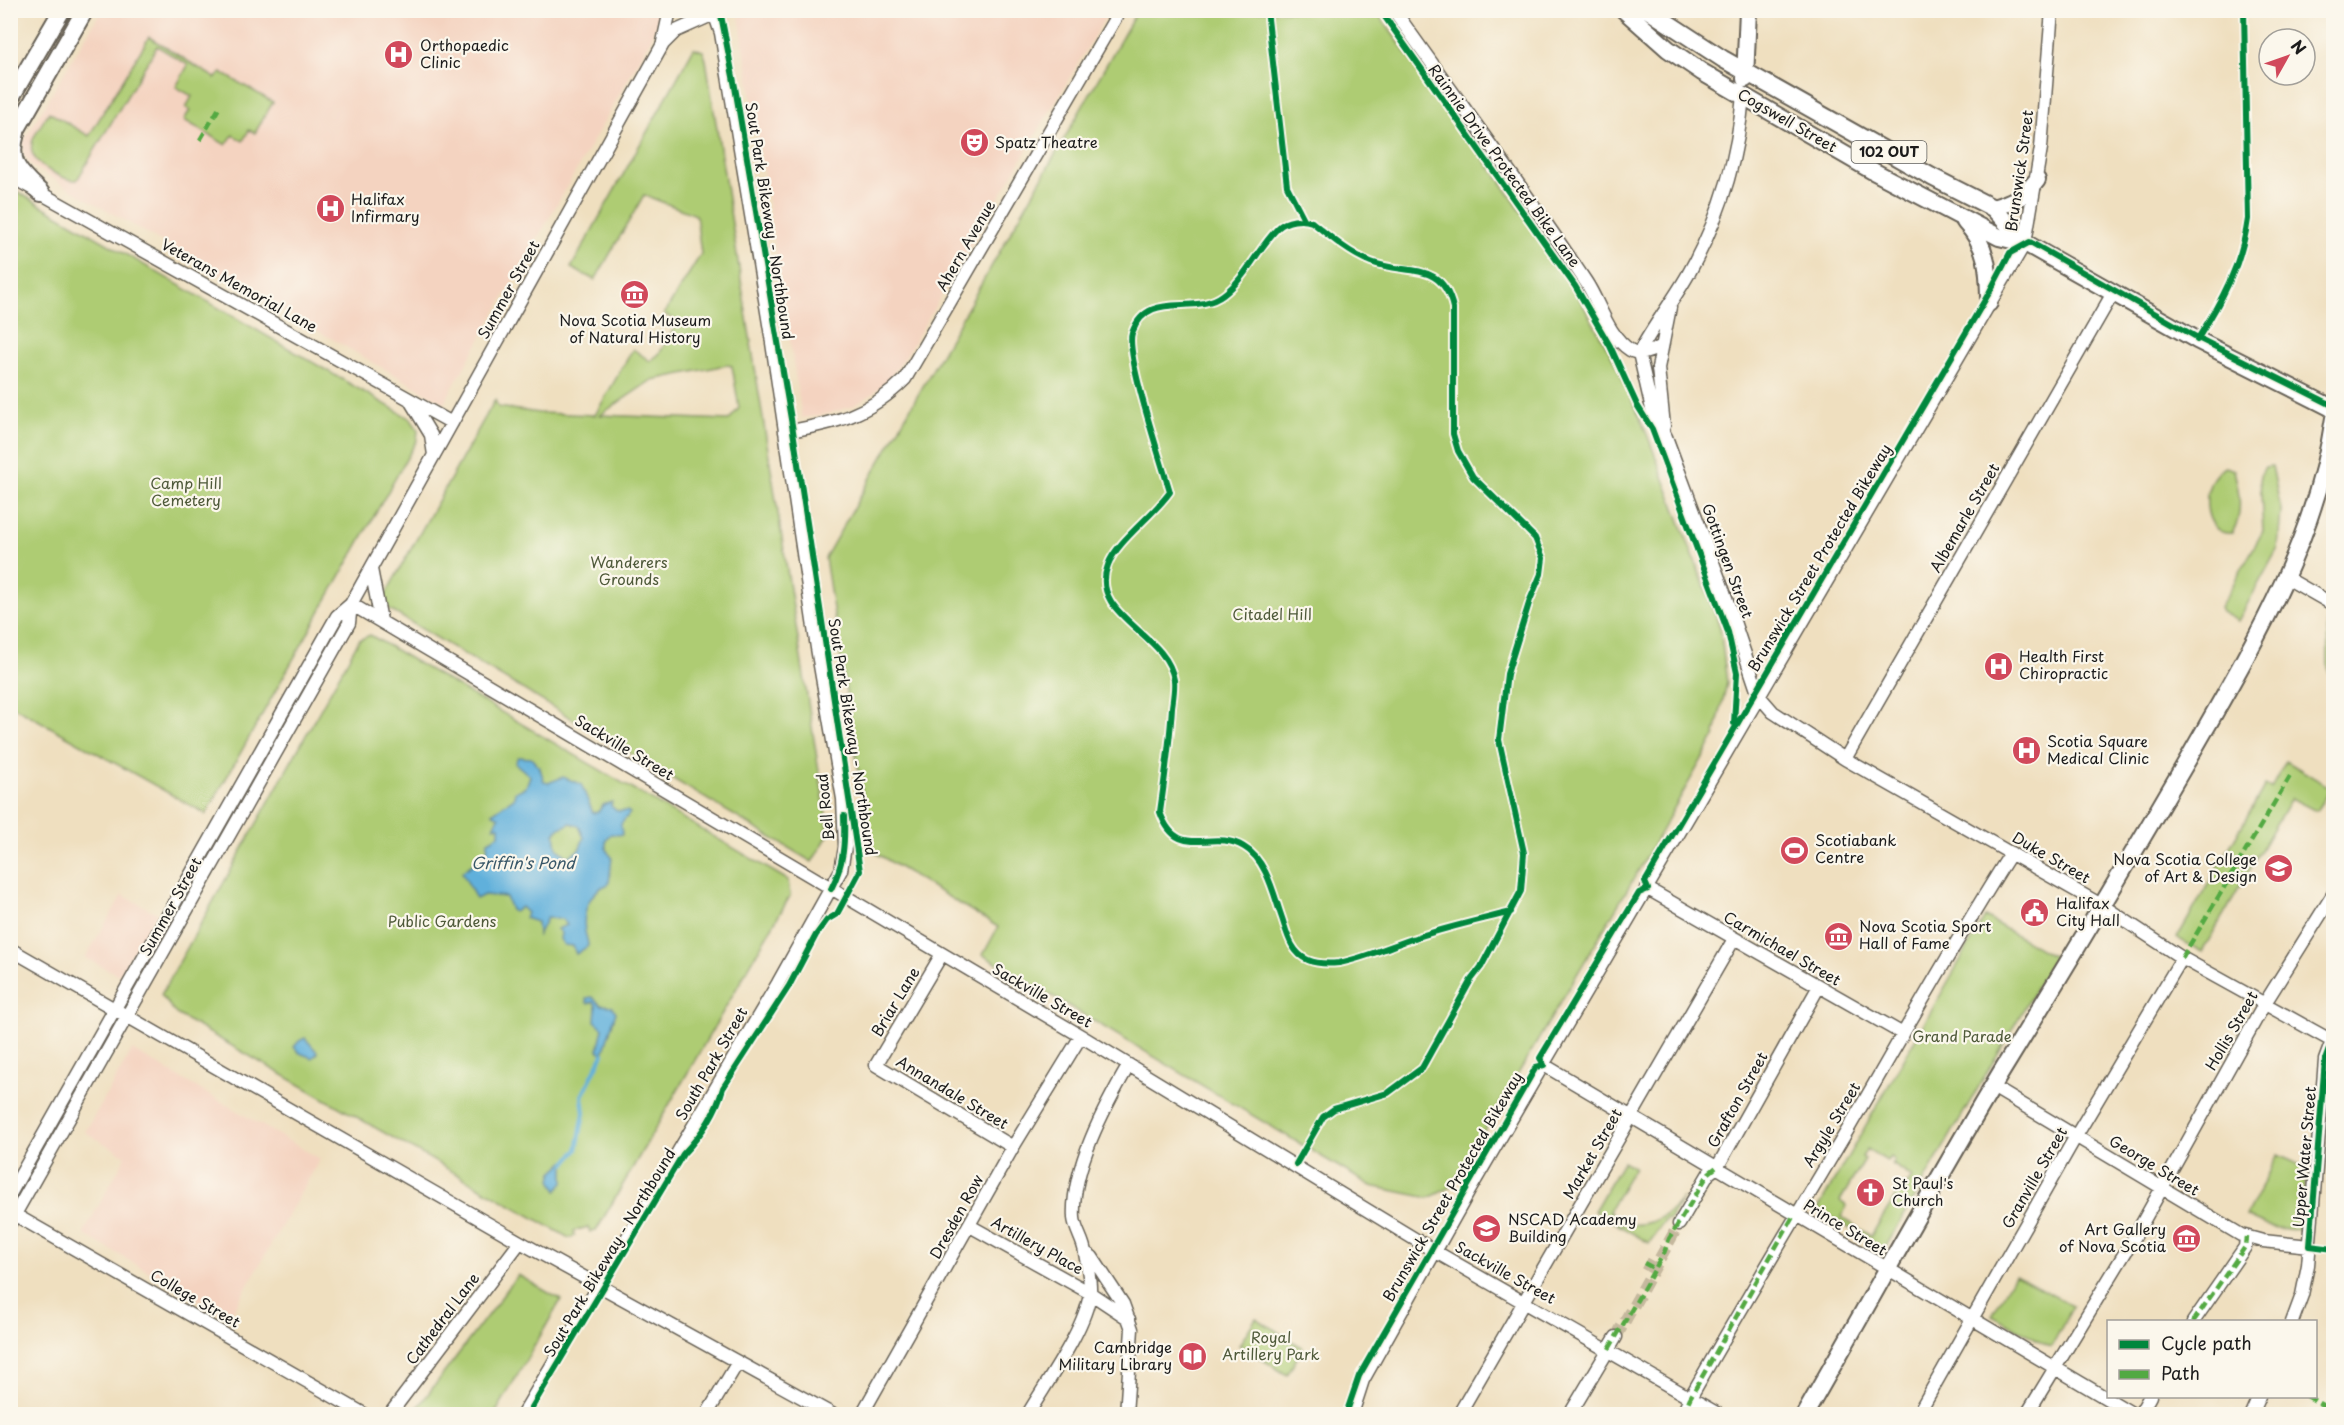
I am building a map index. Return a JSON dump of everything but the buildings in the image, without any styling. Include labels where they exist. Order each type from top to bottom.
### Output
[{"type":"main road","points":[[10,99],[62,10]]},
{"type":"main road","points":[[41,193],[20,173],[13,161],[11,148],[13,136],[85,10]]},
{"type":"main road","name":"Cogswell Street","points":[[1624,10],[1668,49],[1873,171],[1999,237],[2025,243],[2197,340],[2334,409]]},
{"type":"main road","name":"Cogswell Street","points":[[1648,10],[1692,41],[1932,177],[1993,208],[2025,243]]},
{"type":"main road","points":[[1743,95],[1748,10]]},
{"type":"main road","points":[[1993,208],[2016,201],[2027,193],[2037,180]]},
{"type":"main road","points":[[1960,217],[1973,230],[1986,256],[1989,267],[1989,303]]},
{"type":"main road","points":[[1805,1414],[1993,1087],[2103,906],[2258,636],[2306,528],[2329,453],[2334,418]]},
{"type":"street","points":[[663,44],[670,10]]},
{"type":"street","name":"Ahern Avenue","points":[[785,432],[851,418],[879,402],[905,379],[1120,10]]},
{"type":"street","points":[[1394,10],[1588,284],[1615,336],[1630,350],[1639,353],[1649,353],[1660,348]]},
{"type":"street","name":"Brunswick Street","points":[[1352,1414],[1363,1380],[1436,1252],[2025,243],[2037,180],[2052,10]]},
{"type":"street","name":"Summer Street","points":[[10,1194],[337,616],[351,604],[663,44],[676,32],[717,12]]},
{"type":"street","name":"Bell Road","points":[[717,12],[785,432],[817,648],[843,799],[845,846],[841,870],[831,888]]},
{"type":"street","name":"Gottingen Street","points":[[1743,95],[1740,127],[1725,197],[1690,272],[1650,330],[1639,353],[1652,409],[1665,437],[1724,592],[1759,696]]},
{"type":"street","name":"Veterans Memorial Lane","points":[[10,176],[452,423]]},
{"type":"street","name":"Albemarle Street","points":[[1845,759],[2113,292]]},
{"type":"street","name":"Gottingen Street","points":[[1665,437],[1658,368],[1660,348],[1672,300]]},
{"type":"street","points":[[409,399],[431,435],[434,455]]},
{"type":"street","points":[[370,569],[381,621]]},
{"type":"street","points":[[2285,577],[2334,605]]},
{"type":"street","name":"Summer Street","points":[[12,1216],[349,623],[351,604]]},
{"type":"street","name":"Sackville Street","points":[[351,604],[1081,1036],[1436,1252],[1609,1349],[1718,1414]]},
{"type":"street","name":"Duke Street","points":[[1759,696],[1773,712],[1845,759],[2103,906],[2182,958],[2333,1039]]},
{"type":"street","name":"Argyle Street","points":[[1683,1414],[1794,1215],[1903,1034],[1970,915],[2011,853]]},
{"type":"street","name":"South Park Street","points":[[523,1414],[598,1284],[695,1125],[831,888]]},
{"type":"street","name":"Carmichael Street","points":[[1648,889],[1818,988],[1903,1034]]},
{"type":"street","name":"Hollis Street","points":[[2027,1414],[2162,1187],[2265,1003],[2334,893]]},
{"type":"street","name":"Market Street","points":[[1459,1414],[1734,939]]},
{"type":"street","points":[[10,949],[520,1242],[832,1414]]},
{"type":"street","name":"Briar Lane","points":[[876,1065],[942,954]]},
{"type":"street","name":"Granville Street","points":[[1918,1414],[2076,1136],[2182,958]]},
{"type":"street","name":"Grafton Street","points":[[1679,1224],[1709,1173],[1718,1166],[1818,988]]},
{"type":"street","name":"Dresden Row","points":[[862,1414],[1013,1147],[1081,1036]]},
{"type":"street","name":"Upper Water Street","points":[[2293,1320],[2302,1295],[2310,1246],[2325,1060],[2333,1039]]},
{"type":"street","name":"Annandale Street","points":[[876,1065],[1013,1147]]},
{"type":"street","points":[[1028,1414],[1081,1322],[1090,1293],[1086,1253],[1074,1218],[1077,1186],[1106,1105],[1129,1065]]},
{"type":"street","name":"Prince Street","points":[[1544,1065],[1718,1166],[1887,1271],[1972,1318],[2133,1414]]},
{"type":"street","name":"George Street","points":[[1993,1087],[2246,1237],[2310,1246]]},
{"type":"street","name":"College Street","points":[[12,1216],[364,1414]]},
{"type":"street","name":"Artillery Place","points":[[970,1226],[1090,1293],[1129,1318]]},
{"type":"street","points":[[2194,1320],[2208,1296],[2245,1247],[2246,1237]]},
{"type":"street","name":"Cathedral Lane","points":[[390,1414],[520,1242]]},
{"type":"street","points":[[1086,1253],[1092,1257],[1123,1304],[1129,1318],[1133,1339],[1126,1414]]},
{"type":"street","points":[[1570,1414],[1616,1337]]},
{"type":"street","points":[[707,1414],[738,1362]]},
{"type":"street","points":[[2140,1414],[2149,1398]]},
{"type":"street","points":[[2251,1414],[2258,1398]]},
{"type":"shaded area","name":"Halifax Infirmary","points":[[650,10],[659,16],[651,39],[444,403],[75,192],[31,165],[24,155],[23,142],[101,11]]},
{"type":"shaded area","points":[[751,10],[1109,11],[904,359],[887,381],[871,395],[853,406],[828,414],[802,418],[739,16]]},
{"type":"shaded area","points":[[122,895],[157,913],[119,975],[85,958]]},
{"type":"shaded area","points":[[132,1050],[320,1159],[229,1318],[83,1234],[126,1156],[85,1132]]},
{"type":"green space","name":"Citadel Hill","points":[[1137,11],[1376,11],[1501,182],[1573,287],[1614,360],[1647,434],[1720,627],[1727,683],[1714,738],[1643,863],[1451,1187],[1429,1198],[1371,1186],[983,955],[998,927],[871,850],[825,558]]},
{"type":"green space","points":[[149,37],[215,78],[222,73],[273,102],[255,133],[249,130],[243,141],[233,135],[226,145],[184,120],[190,110],[186,108],[192,96],[176,87],[188,65],[157,46],[77,180],[60,176],[40,164],[34,157],[32,144],[49,112],[89,136]]},
{"type":"green space","name":"Wanderers Grounds","points":[[694,48],[703,51],[829,834],[812,862],[380,604],[495,400],[498,407],[539,413],[595,415],[633,349],[650,361],[659,354],[678,322],[664,314],[701,254],[696,215],[644,195],[595,280],[571,268]],"holes":[[[727,365],[732,366],[739,408],[729,420],[600,415],[652,380]]]},
{"type":"green space","name":"Camp Hill Cemetery","points":[[11,188],[411,419],[418,430],[417,440],[206,814],[11,705]]},
{"type":"green space","points":[[2272,466],[2281,510],[2278,548],[2238,621],[2222,612],[2220,608],[2263,531],[2260,476],[2265,467]]},
{"type":"green space","points":[[2226,467],[2234,470],[2239,494],[2238,518],[2232,533],[2222,532],[2214,526],[2207,506],[2207,494],[2211,483],[2217,473]]},
{"type":"green space","points":[[2327,612],[2333,617],[2333,693],[2328,666]]},
{"type":"green space","name":"Public Gardens","points":[[370,635],[788,880],[790,896],[596,1231],[590,1232],[588,1227],[574,1231],[575,1236],[569,1238],[176,1014],[161,995],[359,640]]},
{"type":"green space","points":[[2286,761],[2331,788],[2316,811],[2291,798],[2202,952],[2177,938],[2265,786],[2271,788]]},
{"type":"green space","name":"Grand Parade","points":[[1985,917],[2054,957],[1884,1250],[1818,1209]],"holes":[[[1867,1149],[1887,1161],[1890,1157],[1894,1160],[1892,1164],[1912,1177],[1907,1185],[1904,1183],[1871,1236],[1841,1217],[1847,1206],[1840,1201],[1865,1159],[1862,1157]]]},
{"type":"green space","points":[[2278,1155],[2307,1168],[2300,1229],[2272,1227],[2246,1216]]},
{"type":"green space","points":[[1623,1161],[1634,1167],[1609,1211],[1614,1215],[1612,1220],[1632,1224],[1651,1222],[1668,1213],[1683,1198],[1669,1220],[1666,1219],[1649,1243],[1594,1211]]},
{"type":"green space","points":[[518,1275],[561,1300],[495,1414],[413,1414]]},
{"type":"green space","points":[[2015,1275],[2073,1306],[2051,1347],[1992,1315]]},
{"type":"green space","name":"Royal Artillery Park","points":[[1256,1318],[1303,1348],[1287,1375],[1239,1345]]},
{"type":"water","name":"Griffin's Pond","points":[[518,757],[531,758],[540,768],[544,782],[548,783],[563,777],[581,784],[593,813],[598,812],[603,805],[612,802],[611,806],[617,811],[630,813],[621,824],[622,835],[608,836],[606,849],[612,857],[609,884],[596,891],[588,903],[584,924],[588,946],[576,954],[573,946],[564,945],[560,939],[561,933],[557,929],[567,925],[562,919],[547,918],[538,935],[537,922],[525,918],[527,913],[521,907],[514,912],[511,910],[506,897],[484,895],[476,899],[462,872],[487,853],[488,841],[499,835],[499,826],[494,827],[499,817],[492,813],[514,798],[515,792],[526,787],[530,776],[515,763]],"holes":[[[571,823],[579,826],[584,838],[579,850],[568,857],[557,848],[555,834],[558,829]]]},
{"type":"water","points":[[592,997],[601,1005],[612,1006],[616,1012],[603,1054],[598,1050],[603,1028],[595,1021],[594,1002],[587,1003],[586,998]]},
{"type":"water","points":[[305,1038],[318,1053],[312,1058],[300,1053],[294,1047]]},
{"type":"water","points":[[564,1162],[564,1182],[557,1191],[551,1180],[553,1172]]},
{"type":"waterway","points":[[565,1164],[577,1150],[584,1113],[582,1096],[603,1054]]},
{"type":"tunnel","points":[[1616,1337],[1679,1224]]},
{"type":"tunnel","points":[[1644,1263],[1655,1269]]},
{"type":"marked path","points":[[200,140],[219,108]]},
{"type":"marked path","points":[[2182,958],[2292,773]]},
{"type":"marked path","points":[[1609,1349],[1664,1253],[1669,1239],[1709,1173],[1718,1166]]},
{"type":"marked path","points":[[1683,1414],[1794,1215]]},
{"type":"marked path","points":[[2194,1320],[2245,1247],[2246,1237]]},
{"type":"marked path","points":[[1644,1263],[1655,1269]]},
{"type":"marked path","points":[[2310,1398],[2334,1412]]},
{"type":"cycle path","name":"Sout Park Bikeway - Northbound","points":[[528,1414],[683,1154],[708,1123],[723,1088],[789,986],[816,935],[827,920],[837,914],[860,871],[793,431],[720,10]]},
{"type":"cycle path","points":[[1267,10],[1287,186],[1304,219]]},
{"type":"cycle path","name":"Rainnie Drive Protected Bike Lane","points":[[1380,10],[1575,286],[1610,346],[1637,405],[1652,429],[1728,632],[1737,673],[1734,723]]},
{"type":"cycle path","points":[[2197,340],[2236,267],[2248,219],[2244,10]]},
{"type":"cycle path","points":[[1296,1164],[1323,1117],[1334,1109],[1388,1093],[1422,1068],[1471,980],[1481,967],[1521,891],[1524,853],[1499,740],[1507,674],[1530,600],[1541,574],[1543,558],[1535,538],[1473,477],[1458,451],[1453,434],[1453,308],[1448,293],[1440,282],[1421,272],[1384,266],[1363,259],[1312,222],[1294,220],[1278,228],[1239,280],[1223,295],[1199,304],[1173,305],[1149,311],[1139,319],[1132,333],[1131,345],[1139,385],[1170,492],[1112,556],[1105,583],[1109,598],[1118,611],[1158,649],[1168,663],[1174,680],[1169,746],[1160,812],[1167,827],[1176,836],[1186,840],[1232,842],[1252,853],[1259,860],[1269,879],[1290,942],[1302,957],[1319,963],[1349,961],[1429,933],[1452,927],[1464,924],[1499,915],[1511,912]]},
{"type":"cycle path","name":"Brunswick Street Protected Bikeway","points":[[1346,1414],[1359,1376],[1536,1067],[1544,1065],[1540,1058],[1639,893],[1648,889],[1645,882],[1989,293],[2010,253],[2030,242],[2198,338],[2334,406]]},
{"type":"cycle path","name":"Sout Park Bikeway - Northbound","points":[[831,889],[839,871],[843,853],[844,816]]},
{"type":"cycle path","points":[[2334,1036],[2325,1060],[2310,1246],[2334,1249]]},
{"type":"place","name":"Orthopaedic Clinic","points":[[399,55]]},
{"type":"place","name":"Spatz Theatre","points":[[974,143]]},
{"type":"place","name":"Halifax Infirmary","points":[[330,209]]},
{"type":"place","name":"Nova Scotia Museum of Natural History","points":[[635,294]]},
{"type":"place","name":"Health First Chiropractic","points":[[1998,666]]},
{"type":"place","name":"Scotia Square Medical Clinic","points":[[2026,751]]},
{"type":"place","name":"Scotiabank Centre","points":[[1794,850]]},
{"type":"place","name":"Nova Scotia College of Art & Design","points":[[2278,869]]},
{"type":"place","name":"Halifax City Hall","points":[[2035,913]]},
{"type":"place","name":"Nova Scotia Sport Hall of Fame","points":[[1838,936]]},
{"type":"place","name":"St Paul's Church","points":[[1871,1193]]},
{"type":"place","name":"NSCAD Academy Building","points":[[1487,1229]]},
{"type":"place","name":"Art Gallery of Nova Scotia","points":[[2187,1239]]},
{"type":"place","name":"Cambridge Military Library","points":[[1193,1357]]}]
